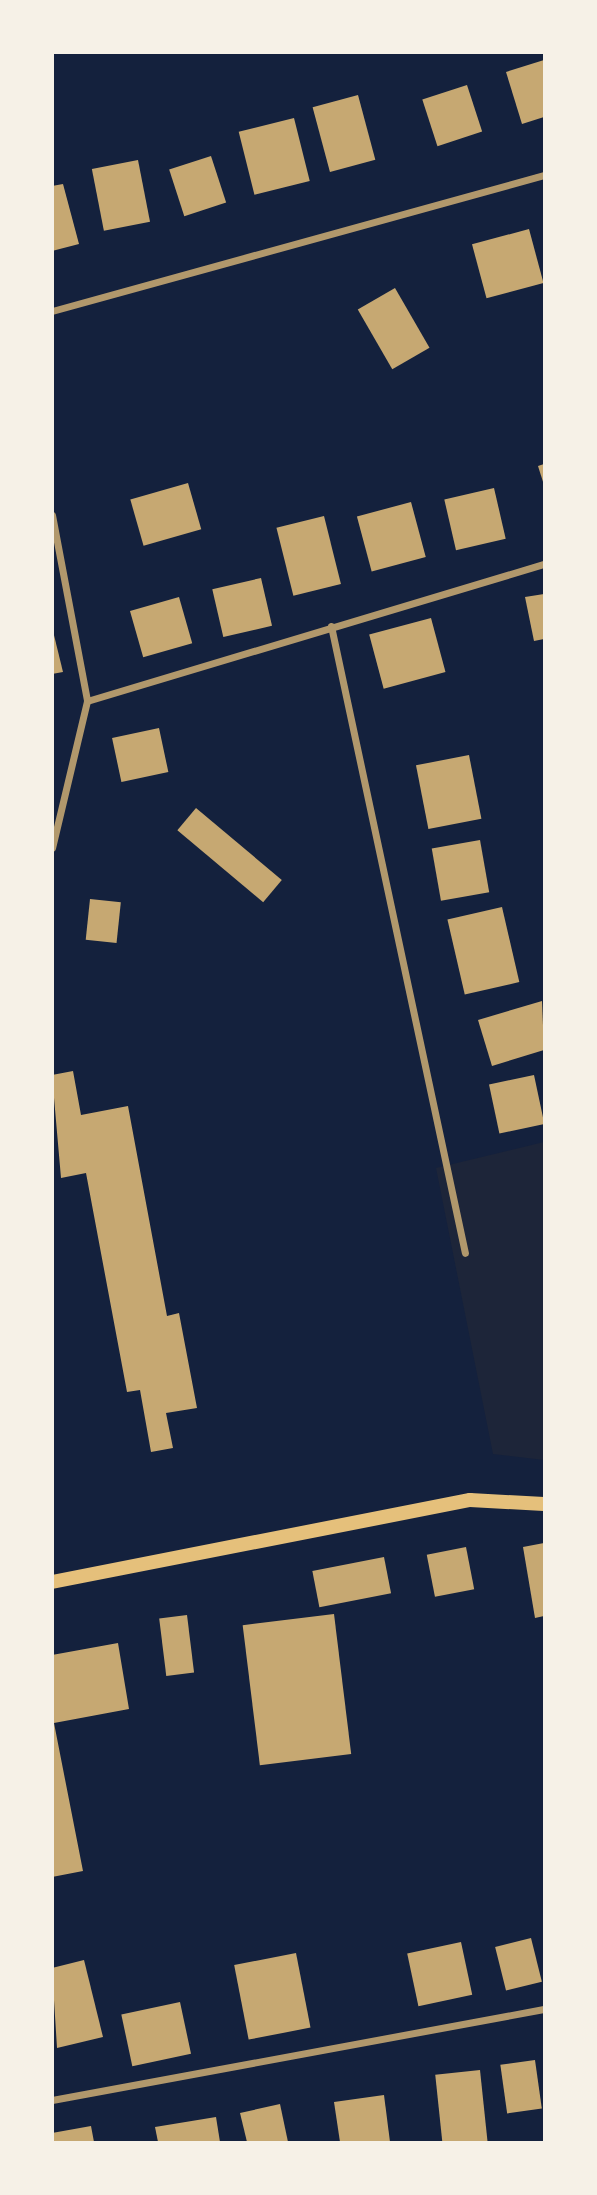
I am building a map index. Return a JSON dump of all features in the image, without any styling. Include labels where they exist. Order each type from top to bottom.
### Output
[{"type":"main road","points":[[52,1582],[470,1500],[544,1504]]},
{"type":"street","points":[[52,311],[544,175]]},
{"type":"street","points":[[52,515],[87,701],[52,848]]},
{"type":"street","points":[[87,701],[544,564]]},
{"type":"street","points":[[331,626],[465,1253]]},
{"type":"street","points":[[52,2100],[544,2009]]},
{"type":"shaded area","points":[[544,1142],[544,1460],[493,1454],[436,1168]]},
{"type":"building","points":[[544,60],[544,117],[522,124],[506,72]]},
{"type":"building","points":[[467,85],[482,132],[437,146],[422,100]]},
{"type":"building","points":[[358,95],[375,160],[330,172],[313,107]]},
{"type":"building","points":[[294,118],[310,181],[254,195],[239,132]]},
{"type":"building","points":[[211,156],[226,203],[184,216],[169,170]]},
{"type":"building","points":[[138,160],[150,222],[104,231],[92,169]]},
{"type":"building","points":[[63,184],[79,244],[52,251],[52,186]]},
{"type":"building","points":[[529,229],[543,283],[487,298],[472,244]]},
{"type":"building","points":[[395,288],[430,348],[392,369],[358,310]]},
{"type":"building","points":[[544,464],[544,485],[538,466]]},
{"type":"building","points":[[188,483],[201,529],[144,546],[130,500]]},
{"type":"building","points":[[494,488],[506,539],[456,550],[444,499]]},
{"type":"building","points":[[411,502],[426,557],[372,572],[357,516]]},
{"type":"building","points":[[324,516],[341,584],[293,596],[276,528]]},
{"type":"building","points":[[261,578],[272,626],[223,637],[212,589]]},
{"type":"building","points":[[544,594],[544,639],[534,641],[525,597]]},
{"type":"building","points":[[179,597],[192,643],[143,657],[130,611]]},
{"type":"building","points":[[431,618],[445,672],[384,689],[369,635]]},
{"type":"building","points":[[52,627],[63,672],[52,674]]},
{"type":"building","points":[[159,728],[168,772],[121,782],[112,738]]},
{"type":"building","points":[[469,755],[481,819],[428,829],[416,765]]},
{"type":"building","points":[[196,808],[282,880],[263,902],[177,830]]},
{"type":"building","points":[[480,840],[489,892],[441,901],[432,849]]},
{"type":"building","points":[[90,899],[121,902],[117,943],[86,940]]},
{"type":"building","points":[[502,907],[519,982],[465,995],[447,920]]},
{"type":"building","points":[[542,1001],[544,1050],[492,1066],[478,1020]]},
{"type":"building","points":[[73,1071],[81,1115],[128,1106],[167,1316],[179,1313],[197,1408],[166,1413],[173,1448],[151,1452],[140,1390],[127,1392],[86,1173],[61,1178],[52,1075]]},
{"type":"building","points":[[534,1075],[544,1124],[499,1133],[489,1085]]},
{"type":"building","points":[[544,1543],[544,1616],[535,1618],[523,1547]]},
{"type":"building","points":[[466,1547],[474,1589],[435,1597],[427,1555]]},
{"type":"building","points":[[384,1557],[391,1593],[319,1607],[312,1571]]},
{"type":"building","points":[[334,1614],[351,1754],[260,1765],[243,1625]]},
{"type":"building","points":[[187,1615],[194,1673],[166,1676],[159,1618]]},
{"type":"building","points":[[118,1643],[129,1709],[54,1723],[83,1871],[52,1877],[52,1655]]},
{"type":"building","points":[[531,1938],[542,1982],[506,1991],[495,1947]]},
{"type":"building","points":[[461,1942],[472,1995],[418,2006],[407,1953]]},
{"type":"building","points":[[296,1953],[311,2028],[249,2040],[234,1965]]},
{"type":"building","points":[[84,1960],[103,2037],[57,2048],[52,1968]]},
{"type":"building","points":[[180,2002],[191,2054],[132,2066],[121,2014]]},
{"type":"building","points":[[535,2060],[542,2109],[507,2113],[500,2065]]},
{"type":"building","points":[[480,2070],[488,2142],[442,2142],[435,2075]]},
{"type":"building","points":[[384,2095],[390,2142],[340,2142],[334,2102]]},
{"type":"building","points":[[280,2104],[288,2142],[247,2142],[240,2113]]},
{"type":"building","points":[[216,2117],[220,2142],[158,2142],[155,2127]]},
{"type":"building","points":[[91,2126],[94,2142],[52,2142],[52,2133]]}]
